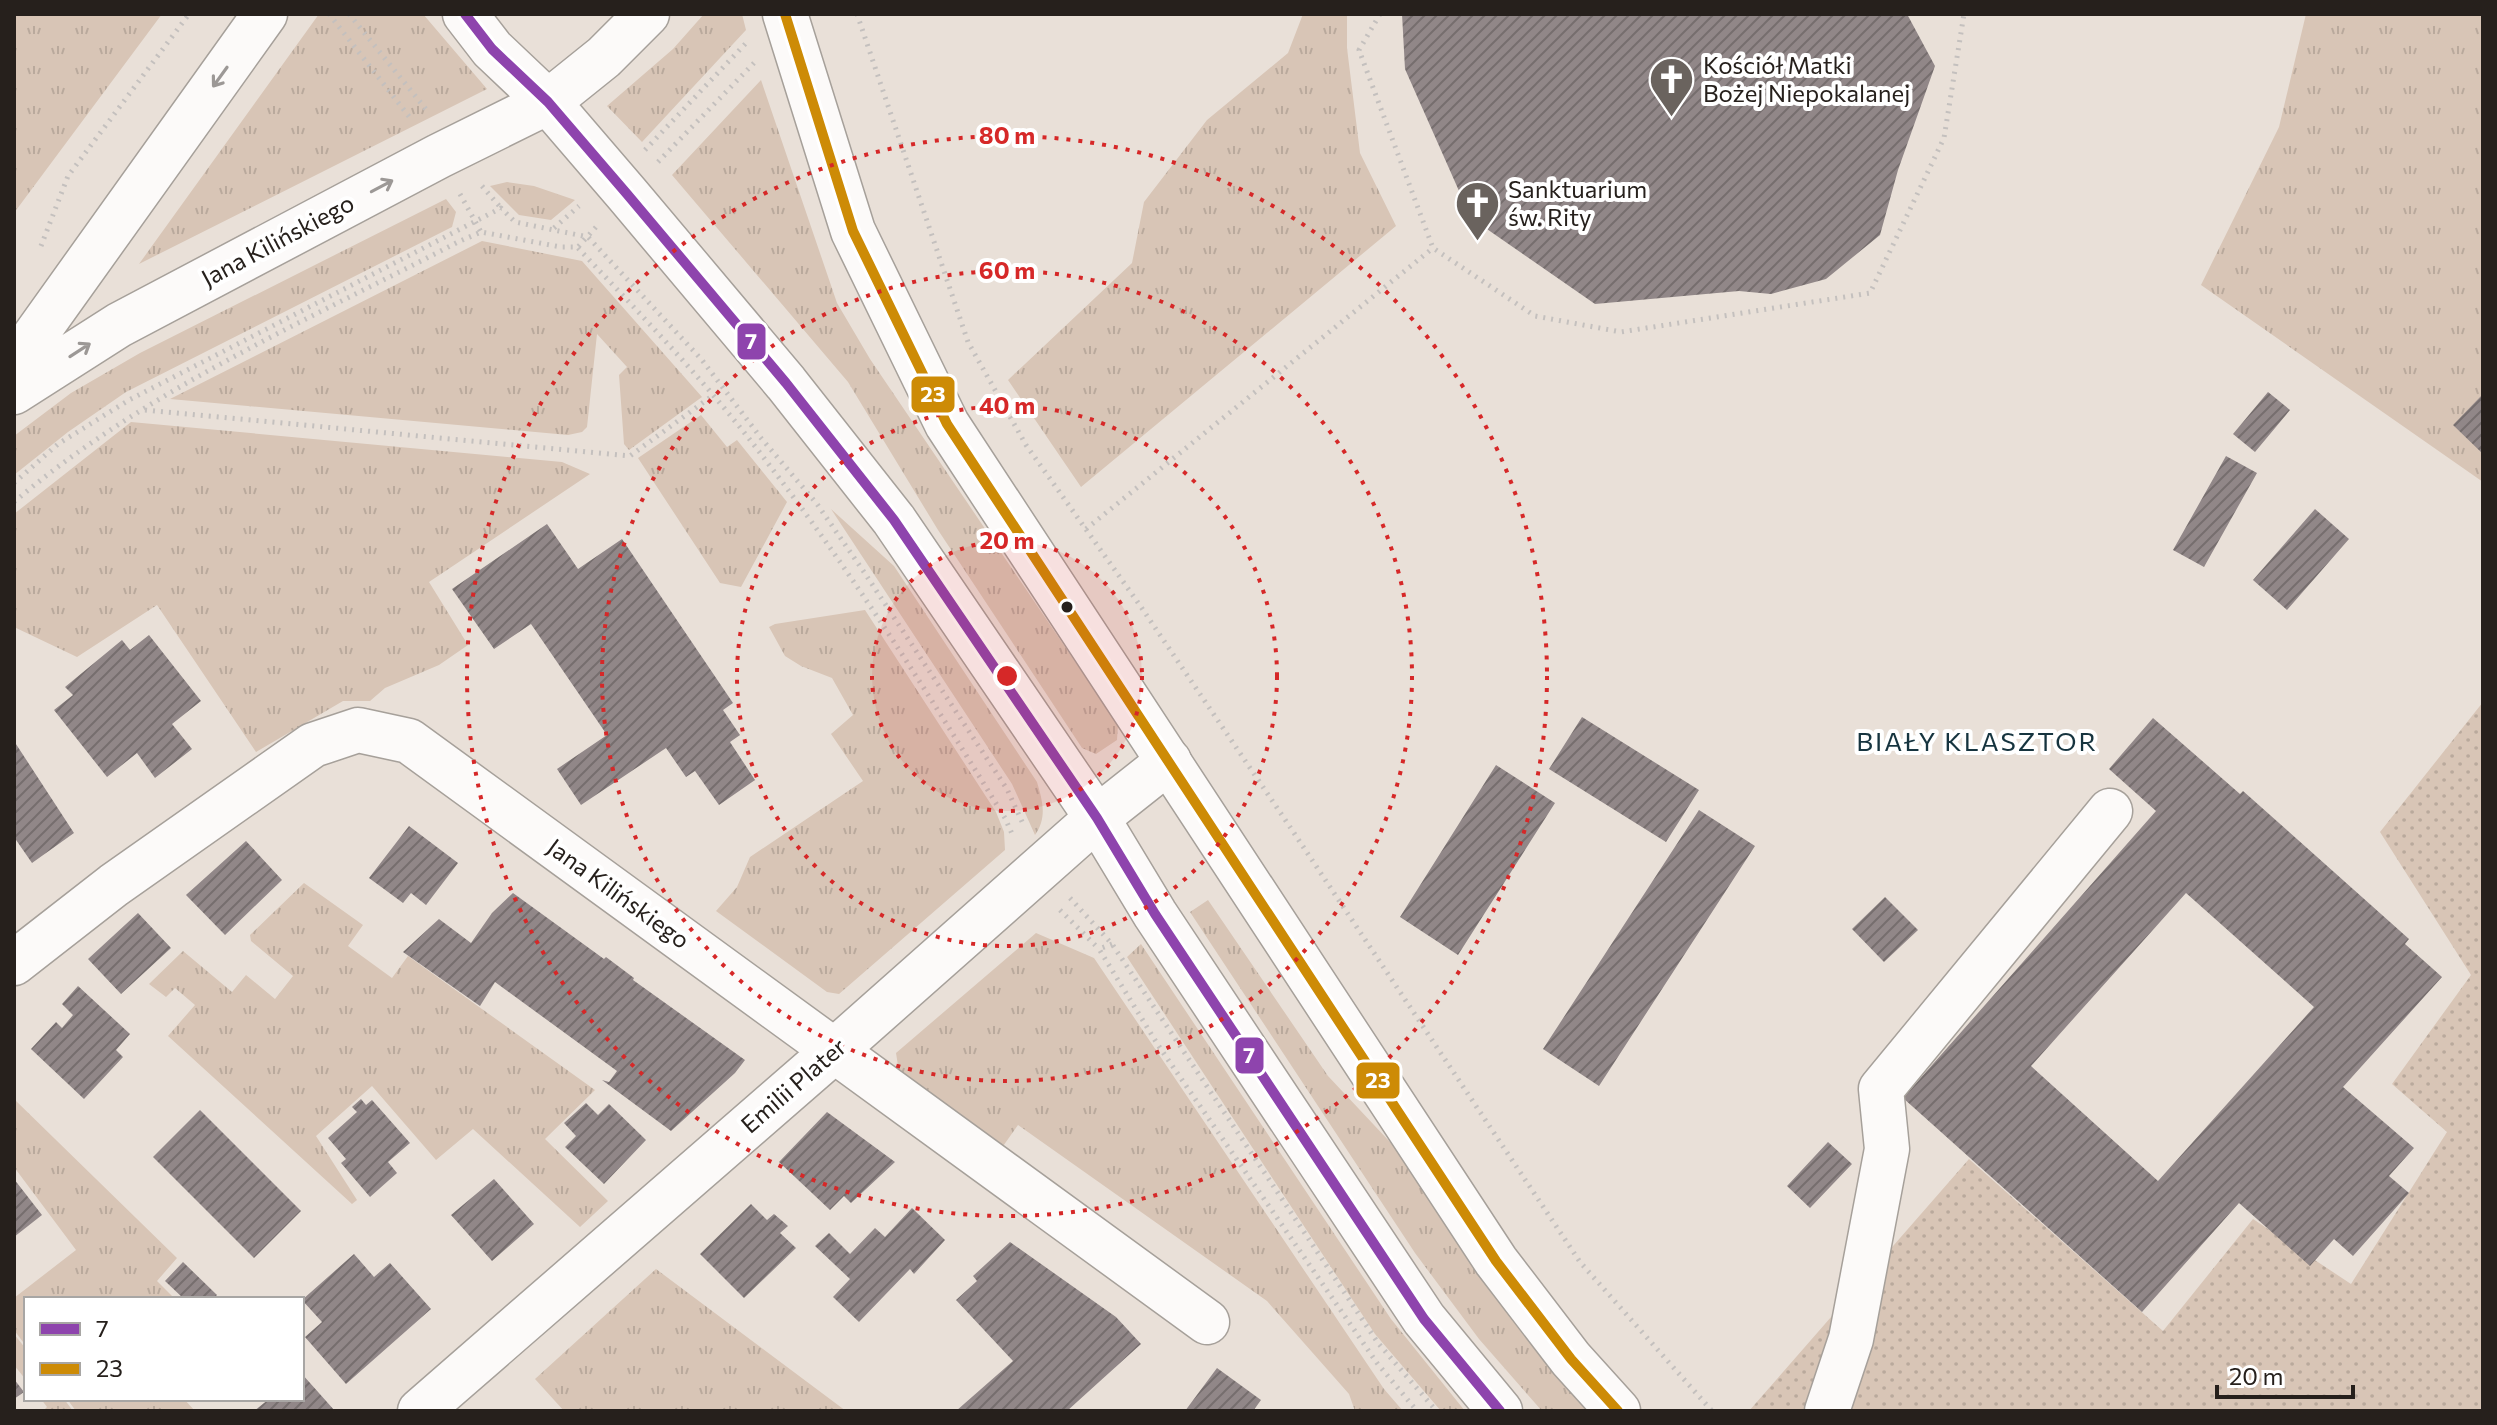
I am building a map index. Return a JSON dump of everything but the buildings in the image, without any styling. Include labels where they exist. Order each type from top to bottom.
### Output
[{"type":"main road","points":[[14,365],[265,14]]},
{"type":"main road","points":[[465,14],[492,49],[548,102],[627,194],[786,383],[894,520],[1097,818],[1155,914],[1424,1319],[1500,1411]]},
{"type":"main road","name":"Jana Kilińskiego","points":[[14,392],[119,325],[548,102],[604,57],[647,14]]},
{"type":"main road","points":[[775,26],[853,231],[947,424],[1496,1261],[1571,1359],[1618,1411]]},
{"type":"main road","name":"Jana Kilińskiego","points":[[14,963],[114,885],[313,745],[358,730],[409,741],[1207,1322]]},
{"type":"main road","name":"Emilii Plater","points":[[420,1411],[1097,818],[1169,761]]},
{"type":"main road","points":[[1827,1411],[1851,1339],[1887,1149],[1881,1089],[2110,811]]},
{"type":"path","points":[[38,251],[68,176],[189,14]]},
{"type":"path","points":[[349,14],[434,118]]},
{"type":"path","points":[[857,14],[968,342],[1026,445],[1288,824],[1580,1262],[1712,1411]]},
{"type":"path","points":[[1380,14],[1359,50],[1433,248],[1535,316],[1621,332],[1870,293],[1944,138],[1964,14]]},
{"type":"path","points":[[651,144],[775,26]]},
{"type":"path","points":[[14,502],[54,468],[166,394],[481,232],[561,247],[578,247],[775,26]]},
{"type":"path","points":[[14,483],[58,444],[129,400],[501,208],[515,222],[588,237],[702,360],[761,438],[817,504],[1007,789],[1029,839],[1038,870],[1069,897],[1112,944],[1378,1343],[1437,1411]]},
{"type":"path","points":[[578,247],[688,366],[769,464],[890,635],[1038,870],[1099,949],[1158,1045],[1263,1201],[1377,1363],[1417,1411]]},
{"type":"path","points":[[1086,530],[1433,248]]},
{"type":"path","points":[[144,410],[630,456],[712,396]]},
{"type":"path","points":[[1099,949],[1112,944]]},
{"type":"green space","points":[[14,14],[162,14],[14,213]]},
{"type":"green space","points":[[319,14],[423,14],[487,89],[139,264]]},
{"type":"green space","points":[[704,14],[742,14],[746,30],[642,142],[607,106],[673,49]]},
{"type":"green space","points":[[1303,14],[1347,14],[1347,48],[1360,153],[1396,226],[1081,487],[1008,380],[1132,263],[1144,202],[1207,120],[1288,53]]},
{"type":"green space","points":[[2306,14],[2483,14],[2483,482],[2201,285],[2279,127]]},
{"type":"green space","points":[[761,80],[837,303],[870,359],[1118,725],[1117,740],[1096,754],[1082,748],[938,530],[848,382],[672,175]]},
{"type":"green space","points":[[507,182],[534,186],[575,200],[551,220],[519,215],[490,186]]},
{"type":"green space","points":[[446,199],[456,212],[452,227],[126,392],[14,475],[14,436],[71,393],[140,353]]},
{"type":"green space","points":[[482,241],[582,261],[702,397],[629,450],[624,444],[619,375],[627,367],[597,334],[587,427],[582,432],[568,435],[170,399]]},
{"type":"green space","points":[[701,415],[727,447],[737,440],[787,502],[741,587],[720,583],[638,458]]},
{"type":"green space","points":[[131,422],[562,462],[590,474],[429,582],[468,645],[439,665],[385,688],[370,701],[343,701],[256,752],[157,605],[77,657],[14,627],[14,514]]},
{"type":"green space","points":[[831,509],[894,566],[1037,782],[1043,810],[1035,835],[1012,784]]},
{"type":"green space","points":[[865,610],[996,812],[1004,832],[1005,850],[839,994],[827,992],[716,911],[737,887],[750,857],[863,781],[831,734],[853,715],[832,678],[785,656],[769,627]]},
{"type":"green space","points":[[2483,702],[2483,1411],[1749,1411],[1969,1159],[2163,1331],[2253,1219],[2351,1284],[2447,1132],[2392,1084],[2471,975],[2380,832]]},
{"type":"green space","points":[[304,883],[363,925],[348,946],[392,978],[408,956],[595,1090],[545,1139],[608,1201],[580,1227],[473,1129],[436,1160],[372,1086],[316,1136],[357,1200],[352,1204],[168,1036],[195,1005],[175,988],[166,997],[149,984],[183,951],[232,992],[246,975],[275,999],[293,976],[251,941],[250,935]]},
{"type":"green space","points":[[1208,900],[1328,1076],[1405,1158],[1590,1411],[1542,1411],[1479,1339],[1415,1253],[1190,912]]},
{"type":"green space","points":[[1036,933],[1094,958],[1384,1389],[1403,1411],[1355,1411],[1349,1394],[1267,1301],[1018,1125],[1001,1149],[900,1078],[896,1053]]},
{"type":"green space","points":[[1141,944],[1391,1319],[1465,1411],[1441,1411],[1375,1334],[1127,957]]},
{"type":"green space","points":[[14,1099],[177,1258],[157,1281],[173,1297],[24,1297],[24,1343],[14,1330],[14,1298],[76,1250],[14,1167]]},
{"type":"green space","points":[[656,1269],[846,1411],[564,1411],[535,1379]]},
{"type":"green space","points":[[14,1334],[24,1346],[24,1378],[14,1365]]},
{"type":"green space","points":[[42,1401],[66,1401],[73,1411],[43,1411],[47,1407]]},
{"type":"green space","points":[[68,1401],[186,1401],[195,1411],[76,1411]]},
{"type":"transit line","name":"7","points":[[465,14],[492,49],[548,102],[627,194],[786,383],[894,520],[1097,818],[1155,914],[1424,1319],[1500,1411]]},
{"type":"transit line","name":"23","points":[[785,14],[853,231],[947,424],[1496,1261],[1571,1359],[1618,1411]]},
{"type":"place","name":"Kościół Matki Bożej Niepokalanej","points":[[1672,119]]},
{"type":"place","name":"Sanktuarium św. Rity","points":[[1477,243]]},
{"type":"district","name":"BIAŁY KLASZTOR","points":[[1977,742]]}]
